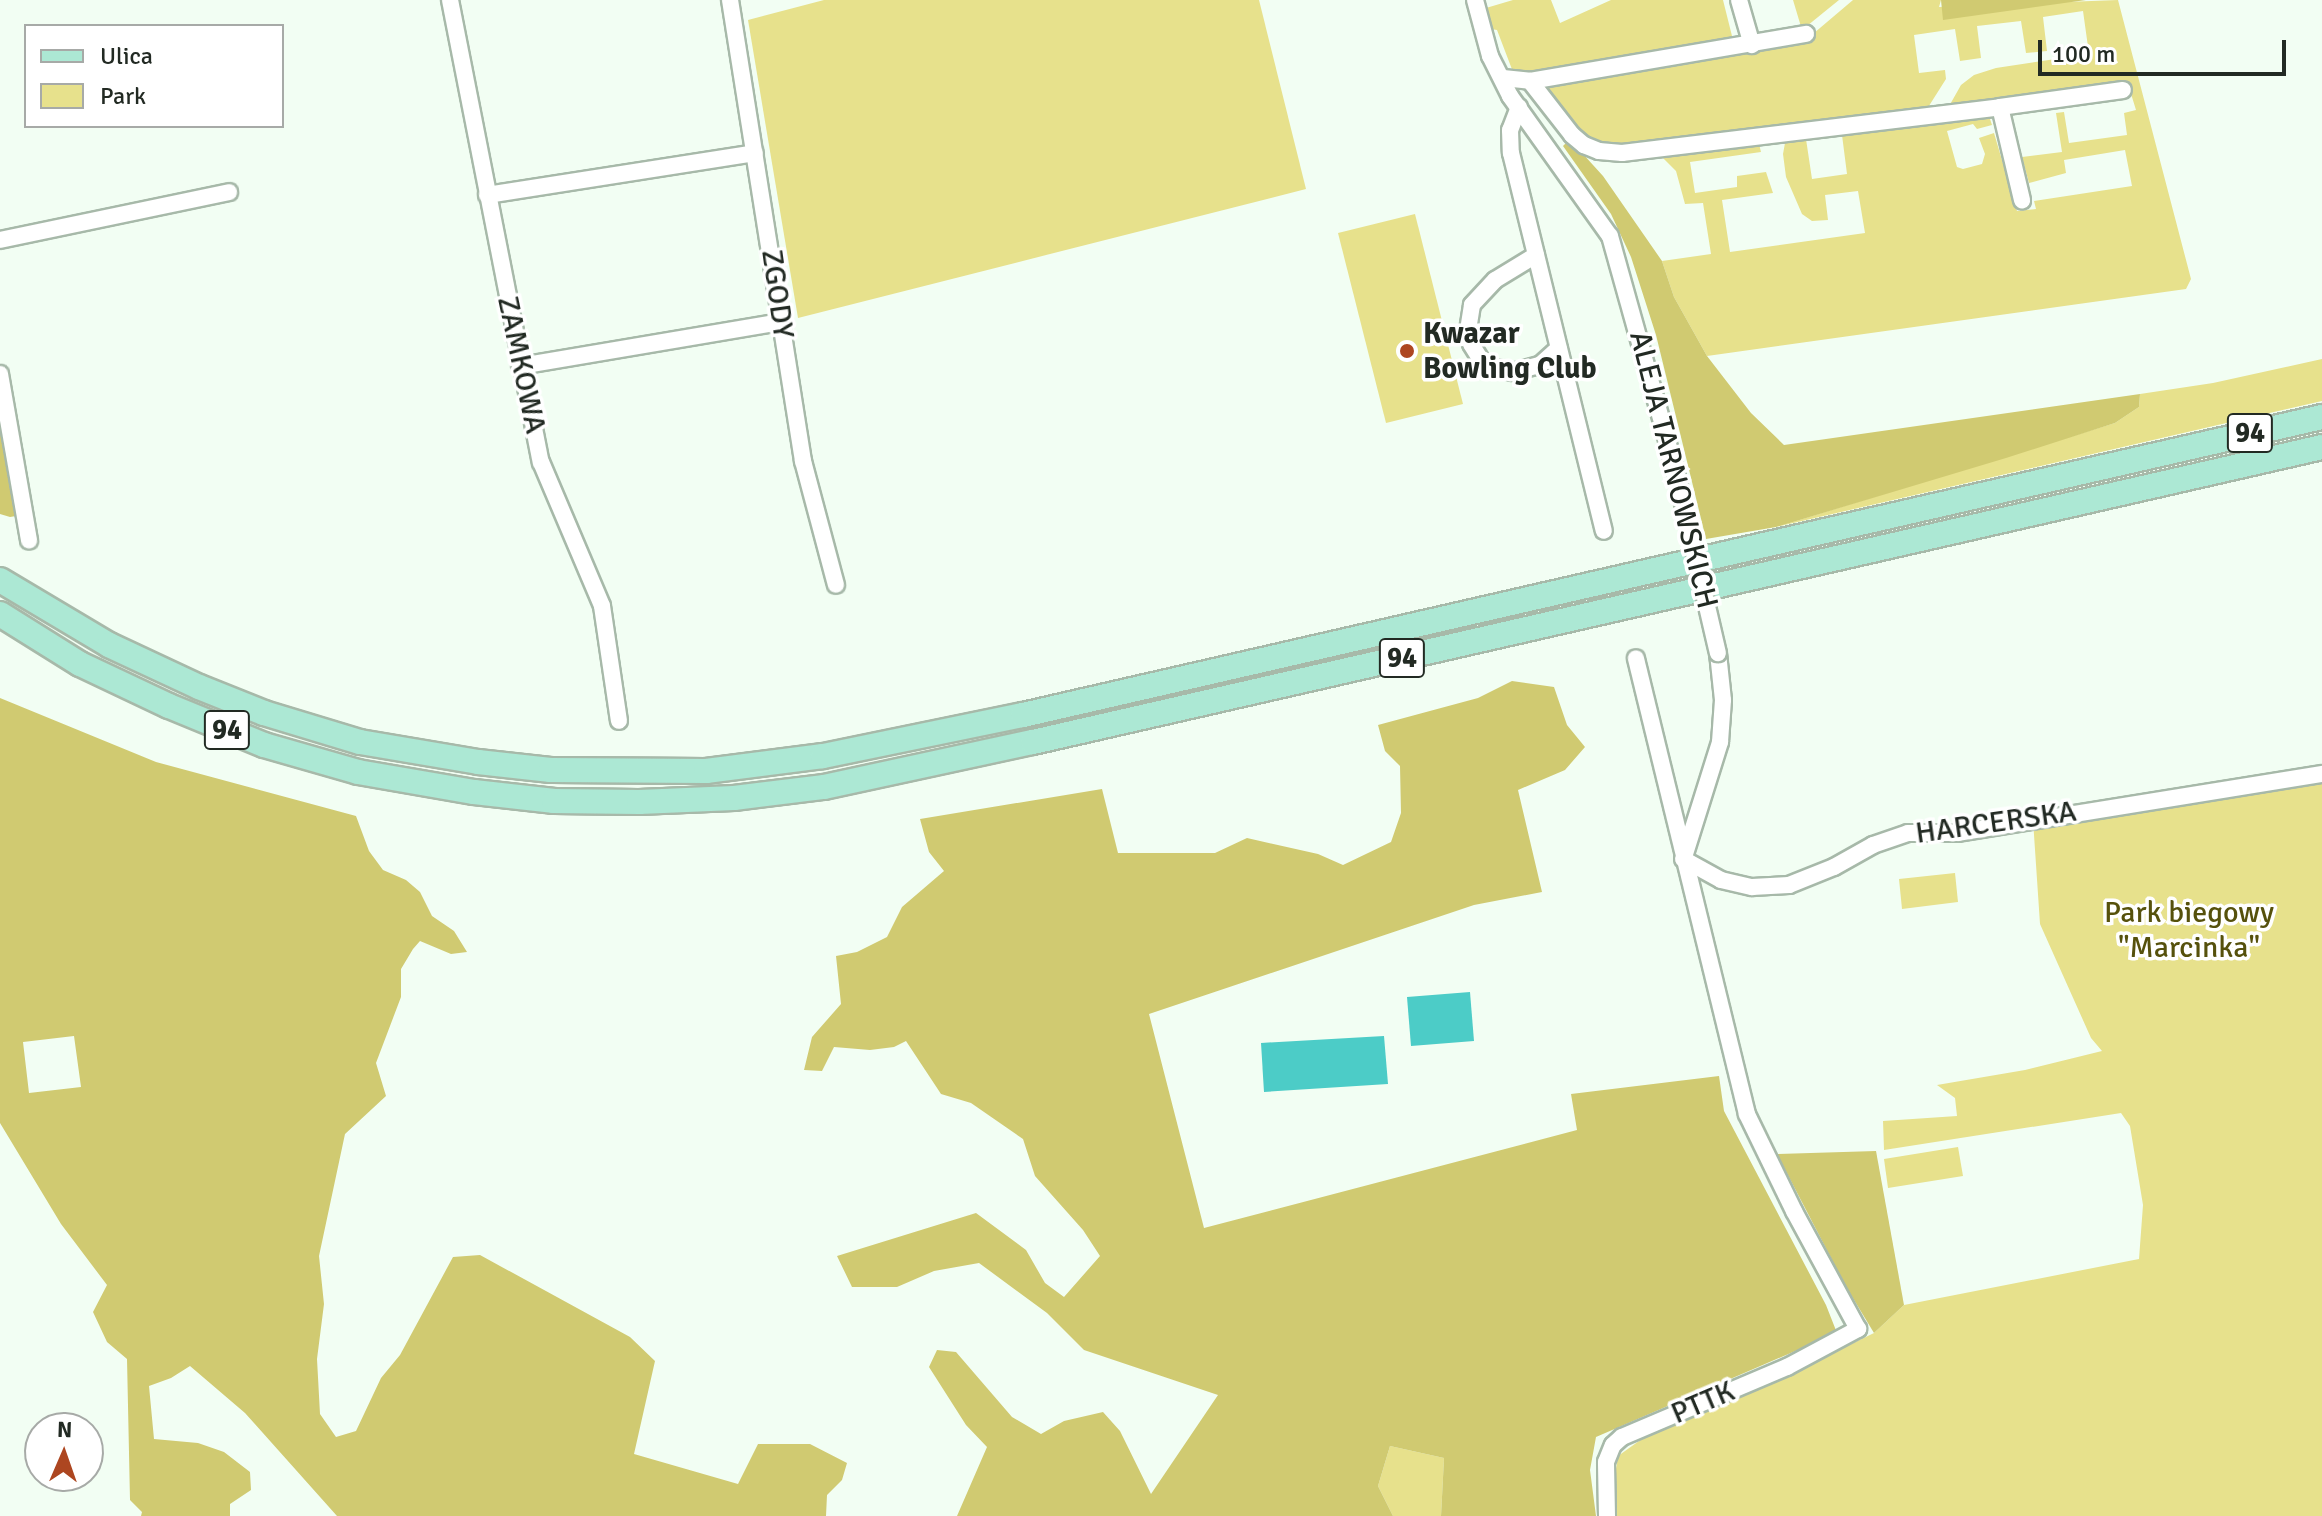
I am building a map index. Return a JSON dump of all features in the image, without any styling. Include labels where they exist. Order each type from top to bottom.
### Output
[{"type":"main road","name":"94","points":[[0,580],[109,645],[199,687],[264,713],[360,742],[463,760],[551,770],[706,771],[823,756],[1023,715],[2322,417]]},
{"type":"main road","name":"94","points":[[0,614],[80,664],[169,706],[264,745],[358,772],[474,792],[554,801],[639,802],[734,798],[824,787],[1033,742],[2322,447]]},
{"type":"street","name":"ZAMKOWA","points":[[450,0],[541,462],[602,606],[619,721]]},
{"type":"street","name":"ZGODY","points":[[730,0],[780,300],[779,322],[803,461],[836,585]]},
{"type":"street","name":"ALEJA TARNOWSKICH","points":[[1475,0],[1490,56],[1519,107],[1610,236],[1676,473],[1718,653],[1723,700],[1720,742],[1683,859]]},
{"type":"street","points":[[1739,0],[1752,45]]},
{"type":"street","points":[[1503,78],[1530,81],[1806,34]]},
{"type":"street","points":[[1530,81],[1572,135],[1584,145],[1599,151],[1622,153],[2123,90]]},
{"type":"street","points":[[1519,107],[1510,130],[1511,153],[1604,531]]},
{"type":"street","points":[[2000,107],[2022,200]]},
{"type":"street","points":[[487,195],[755,153]]},
{"type":"street","points":[[0,240],[229,192]]},
{"type":"street","points":[[1536,255],[1495,280],[1472,305],[1468,330],[1471,344],[1484,365],[1513,372],[1540,365],[1559,348]]},
{"type":"street","points":[[520,366],[779,322]]},
{"type":"street","points":[[0,374],[29,540]]},
{"type":"street","points":[[1636,658],[1683,859]]},
{"type":"street","name":"HARCERSKA","points":[[1683,859],[1721,880],[1752,887],[1789,885],[1834,867],[1873,845],[1908,833],[1957,833],[2322,774]]},
{"type":"street","name":"PTTK","points":[[1607,1516],[1606,1462],[1613,1445],[1622,1437],[1787,1367],[1858,1329],[1794,1211],[1747,1114],[1683,859]]},
{"type":"green space","points":[[824,0],[1259,0],[1306,189],[798,318],[748,20]]},
{"type":"green space","points":[[1513,0],[1551,0],[1560,23],[1611,0],[1723,0],[1734,44],[1543,71],[1513,72],[1497,30],[1491,29],[1486,8]]},
{"type":"green space","points":[[1793,0],[1839,0],[1802,30]]},
{"type":"green space","points":[[1853,0],[1941,0],[1939,7],[2118,0],[2191,279],[2186,289],[1707,356],[1674,297],[1662,261],[1711,254],[1703,203],[1685,204],[1676,171],[1662,157],[1759,144],[1761,152],[1690,162],[1695,193],[1737,187],[1737,176],[1766,172],[1773,193],[1722,200],[1730,252],[1865,233],[1858,191],[1825,195],[1828,220],[1812,221],[1802,214],[1786,177],[1783,154],[1785,143],[1806,139],[1812,179],[1847,174],[1842,135],[1989,116],[1992,125],[1977,129],[1973,124],[1947,131],[1957,167],[1963,169],[1982,164],[1985,154],[1979,138],[1994,133],[2017,211],[2036,209],[2034,201],[2132,186],[2125,150],[2064,160],[2066,173],[2029,183],[2022,157],[2062,152],[2056,113],[2064,112],[2069,143],[2127,135],[2124,113],[2136,110],[2128,84],[1948,108],[1961,85],[1974,75],[1996,68],[2089,54],[2083,11],[2043,17],[2047,51],[2026,53],[2021,21],[1977,26],[1981,58],[1960,61],[1955,29],[1914,35],[1919,73],[1945,70],[1946,79],[1927,109],[1677,143],[1609,146],[1586,139],[1550,98],[1546,88],[1548,83],[1807,39]]},
{"type":"green space","points":[[1415,214],[1463,404],[1386,423],[1338,233]]},
{"type":"green space","points":[[2322,359],[2322,401],[1776,527],[2115,423],[2139,407],[2140,394],[2213,383]]},
{"type":"green space","name":"Park biegowy \"Marcinka\"","points":[[2322,774],[2322,1516],[1615,1516],[1611,1500],[1618,1456],[1653,1431],[1765,1386],[1874,1333],[1904,1305],[2139,1259],[2143,1205],[2130,1126],[2121,1113],[1884,1150],[1883,1121],[1957,1116],[1955,1098],[1937,1085],[2025,1070],[2102,1051],[2091,1038],[2040,924],[2033,820]]},
{"type":"green space","points":[[1955,873],[1958,902],[1902,909],[1899,879]]},
{"type":"green space","points":[[1958,1147],[1963,1176],[1888,1188],[1884,1159]]},
{"type":"green space","points":[[1390,1446],[1444,1458],[1441,1516],[1393,1516],[1378,1486]]},
{"type":"shaded area","points":[[1941,0],[2086,0],[1943,20]]},
{"type":"shaded area","points":[[1567,142],[1573,143],[1603,176],[1662,261],[1674,297],[1707,356],[1751,413],[1784,445],[2140,394],[2139,407],[2115,423],[2006,458],[1776,527],[1706,539],[1656,335],[1631,257],[1611,214],[1563,146]]},
{"type":"shaded area","points":[[0,407],[22,515],[10,517],[0,514]]},
{"type":"shaded area","points":[[1512,681],[1554,687],[1567,725],[1585,747],[1565,770],[1518,790],[1542,892],[1474,905],[1149,1014],[1204,1228],[1577,1130],[1571,1094],[1719,1076],[1724,1111],[1826,1305],[1837,1333],[1596,1437],[1590,1470],[1596,1516],[1441,1516],[1444,1458],[1390,1446],[1378,1486],[1393,1516],[957,1516],[987,1447],[966,1425],[929,1367],[937,1350],[956,1352],[1012,1417],[1041,1434],[1064,1421],[1103,1412],[1120,1431],[1151,1494],[1218,1395],[1084,1350],[1047,1313],[979,1263],[934,1271],[897,1287],[852,1287],[837,1256],[976,1213],[1026,1250],[1045,1283],[1064,1297],[1100,1256],[1083,1230],[1035,1176],[1023,1139],[971,1103],[941,1094],[906,1041],[894,1047],[870,1050],[834,1047],[822,1071],[804,1070],[812,1037],[841,1004],[836,956],[857,952],[887,937],[902,907],[944,871],[929,852],[920,819],[1102,789],[1118,853],[1215,853],[1247,838],[1318,854],[1343,865],[1391,842],[1401,813],[1400,766],[1385,751],[1378,725],[1478,698]]},
{"type":"shaded area","points":[[0,698],[156,762],[356,816],[369,851],[383,870],[406,880],[420,892],[432,916],[454,931],[467,952],[451,954],[420,941],[413,949],[401,969],[401,997],[376,1063],[386,1096],[345,1134],[319,1256],[324,1304],[317,1359],[320,1414],[336,1437],[356,1431],[381,1378],[400,1355],[453,1257],[480,1255],[630,1337],[655,1361],[634,1454],[738,1484],[758,1444],[810,1444],[847,1463],[842,1480],[827,1495],[826,1516],[337,1516],[245,1413],[190,1366],[171,1378],[149,1386],[154,1439],[198,1443],[224,1452],[250,1472],[251,1490],[230,1504],[230,1516],[141,1516],[142,1512],[130,1500],[127,1359],[107,1342],[93,1312],[107,1285],[61,1224],[0,1123]],"holes":[[[74,1036],[81,1087],[29,1093],[23,1042]]]},
{"type":"shaded area","points":[[1876,1151],[1904,1305],[1874,1333],[1845,1285],[1777,1154]]},
{"type":"water","points":[[1470,992],[1474,1041],[1411,1046],[1407,997]]},
{"type":"water","points":[[1384,1036],[1388,1084],[1264,1092],[1261,1043]]},
{"type":"place","name":"Kwazar Bowling Club","points":[[1407,351]]}]
